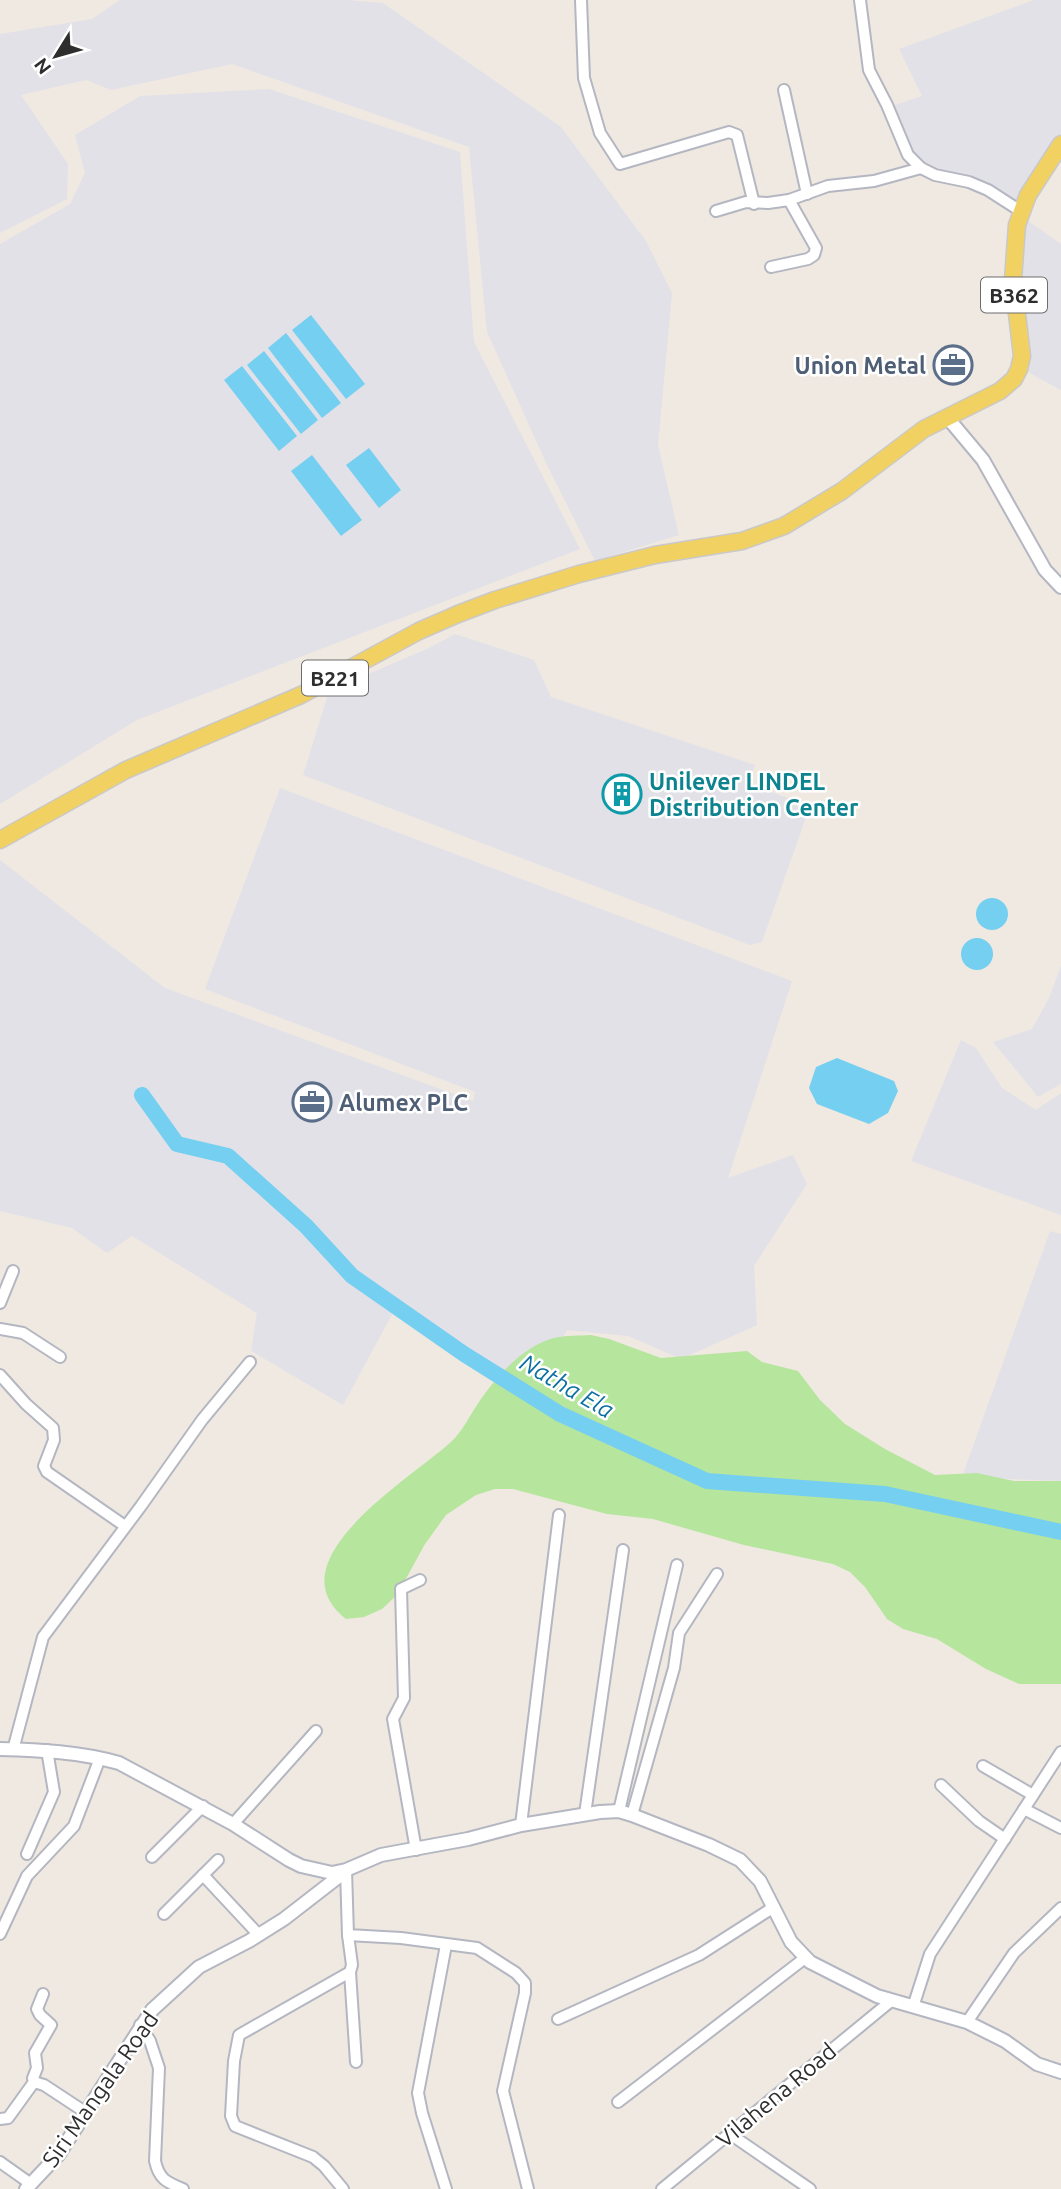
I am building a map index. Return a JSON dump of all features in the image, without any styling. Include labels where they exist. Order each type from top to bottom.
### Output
[{"type":"main road","name":"B362","points":[[947,417],[1008,386],[1019,369],[1022,341],[1014,302],[1013,260],[1017,225],[1028,195],[1061,144]]},
{"type":"main road","name":"B221","points":[[0,840],[126,770],[301,695],[419,631],[458,614],[579,574],[655,555],[742,541],[784,526],[832,497],[924,429],[947,417]]},
{"type":"street","points":[[581,0],[584,78],[600,133],[620,164],[729,132],[737,135],[754,204]]},
{"type":"street","points":[[860,0],[869,69],[908,155],[921,168],[935,175],[969,182],[988,190],[1022,212]]},
{"type":"street","points":[[784,90],[807,194]]},
{"type":"street","points":[[716,211],[746,202],[754,204],[789,200],[828,186],[874,181],[921,168]]},
{"type":"street","points":[[771,267],[808,259],[814,255],[816,248],[789,200]]},
{"type":"street","points":[[947,417],[983,460],[1045,570],[1061,587]]},
{"type":"street","points":[[0,1303],[13,1271]]},
{"type":"street","points":[[0,1329],[23,1334],[60,1357]]},
{"type":"street","points":[[250,1362],[202,1420],[43,1637],[7,1749],[100,1758],[134,1769],[203,1806],[301,1866],[332,1873],[381,1855],[416,1850],[521,1825],[585,1814],[625,1813],[709,1845],[740,1860],[760,1881],[791,1942],[805,1958],[865,1992],[967,2022],[1005,2041],[1037,2064],[1061,2072]]},
{"type":"street","points":[[0,1375],[26,1404],[53,1428],[54,1440],[44,1466],[47,1472],[125,1526]]},
{"type":"street","points":[[521,1825],[559,1515]]},
{"type":"street","points":[[585,1814],[623,1550]]},
{"type":"street","points":[[625,1813],[677,1564]]},
{"type":"street","points":[[625,1813],[674,1668],[679,1633],[717,1574]]},
{"type":"street","points":[[416,1850],[393,1719],[404,1699],[401,1589],[420,1580]]},
{"type":"street","points":[[233,1824],[316,1731]]},
{"type":"street","points":[[27,1854],[54,1792],[47,1751]]},
{"type":"street","points":[[914,2007],[930,1954],[1061,1752]]},
{"type":"street","points":[[0,1934],[27,1877],[75,1826],[100,1758]]},
{"type":"street","points":[[983,1766],[1033,1795]]},
{"type":"street","points":[[941,1785],[979,1821],[1005,1839]]},
{"type":"street","points":[[152,1857],[203,1806]]},
{"type":"street","points":[[1024,1809],[1061,1828]]},
{"type":"street","points":[[164,1914],[218,1860]]},
{"type":"street","points":[[346,1870],[348,1935],[352,1965],[349,1972],[356,2062]]},
{"type":"street","name":"Siri Mangala Road","points":[[29,2187],[59,2154],[152,2010],[199,1968],[284,1919],[346,1870]]},
{"type":"street","points":[[202,1875],[259,1935]]},
{"type":"street","points":[[558,2019],[699,1955],[774,1907]]},
{"type":"street","points":[[967,2022],[1014,1953],[1061,1908]]},
{"type":"street","points":[[348,1935],[401,1938],[477,1948],[516,1973],[524,1983],[525,1993],[503,2091],[528,2189]]},
{"type":"street","points":[[446,1945],[418,2093],[446,2189]]},
{"type":"street","points":[[618,2102],[805,1958]]},
{"type":"street","points":[[343,2189],[324,2165],[313,2157],[235,2126],[230,2116],[234,2061],[240,2035],[349,1972]]},
{"type":"street","points":[[0,2119],[8,2118],[34,2082],[37,2068],[35,2053],[51,2025],[37,2009],[43,1994]]},
{"type":"street","name":"Vilahena Road","points":[[662,2189],[891,2001]]},
{"type":"street","points":[[140,2025],[150,2041],[159,2068],[155,2161],[158,2175],[165,2182],[183,2189]]},
{"type":"street","points":[[34,2082],[44,2085],[85,2112]]},
{"type":"street","points":[[730,2134],[808,2188]]},
{"type":"street","points":[[0,2161],[29,2187]]},
{"type":"shaded area","points":[[120,0],[347,0],[383,3],[561,127],[646,241],[672,293],[658,445],[679,535],[595,561],[547,465],[487,332],[469,147],[232,64],[111,90],[86,80],[21,95],[68,164],[67,199],[0,233],[0,34],[92,19]]},
{"type":"shaded area","points":[[1034,0],[1061,0],[1061,133],[1038,164],[1017,204],[916,162],[892,106],[922,96],[899,49]]},
{"type":"shaded area","points":[[269,89],[460,152],[474,342],[580,549],[137,720],[0,804],[0,244],[70,204],[85,173],[75,135],[140,96]]},
{"type":"shaded area","points":[[1024,218],[1061,244],[1061,390],[1026,371],[1018,277]]},
{"type":"shaded area","points":[[455,634],[534,660],[551,697],[755,765],[747,783],[810,806],[762,942],[750,945],[303,775],[329,691]]},
{"type":"shaded area","points":[[280,788],[792,981],[728,1178],[793,1155],[807,1184],[754,1266],[757,1325],[681,1359],[628,1336],[567,1330],[530,1400],[409,1312],[395,1309],[343,1405],[251,1351],[257,1313],[132,1236],[107,1253],[72,1228],[0,1211],[0,860],[165,988],[473,1101],[475,1092],[205,989]]},
{"type":"shaded area","points":[[1061,966],[1061,1084],[1038,1097],[993,1042],[1032,1029],[1049,998]]},
{"type":"shaded area","points":[[961,1040],[976,1048],[1002,1088],[1036,1110],[1061,1093],[1061,1215],[911,1161]]},
{"type":"shaded area","points":[[1050,1231],[1061,1234],[1061,1481],[962,1477]]},
{"type":"green space","points":[[591,1335],[661,1358],[747,1351],[762,1362],[798,1371],[820,1400],[845,1424],[935,1475],[977,1473],[1014,1481],[1061,1481],[1061,1684],[1019,1684],[986,1669],[937,1639],[903,1629],[887,1619],[865,1587],[850,1572],[833,1564],[744,1545],[653,1519],[607,1514],[513,1489],[495,1489],[476,1495],[446,1515],[425,1544],[397,1595],[382,1609],[364,1617],[346,1619],[327,1596],[325,1572],[336,1547],[356,1522],[381,1498],[451,1442],[493,1383],[521,1355],[554,1338]]},
{"type":"water","points":[[311,315],[365,384],[346,399],[292,330]]},
{"type":"water","points":[[286,333],[341,403],[322,418],[268,348]]},
{"type":"water","points":[[264,351],[318,420],[301,434],[247,365]]},
{"type":"water","points":[[242,366],[297,436],[279,451],[224,380]]},
{"type":"water","points":[[369,448],[401,490],[379,508],[346,465]]},
{"type":"water","points":[[312,455],[362,520],[341,536],[291,471]]},
{"type":"water","points":[[992,898],[1003,903],[1008,914],[1003,925],[992,930],[981,925],[976,914],[981,903]]},
{"type":"water","points":[[977,938],[988,943],[993,954],[988,965],[977,970],[966,965],[961,954],[966,943]]},
{"type":"water","points":[[837,1058],[894,1081],[898,1091],[888,1113],[869,1124],[817,1104],[809,1088],[816,1067]]},
{"type":"waterway","name":"Natha Ela","points":[[142,1095],[177,1144],[228,1156],[306,1226],[352,1276],[464,1354],[560,1414],[707,1481],[885,1494],[1061,1532]]},
{"type":"place","name":"Union Metal","points":[[953,365]]},
{"type":"place","name":"Unilever LINDEL Distribution Center","points":[[622,794]]},
{"type":"place","name":"Alumex PLC","points":[[312,1102]]}]
